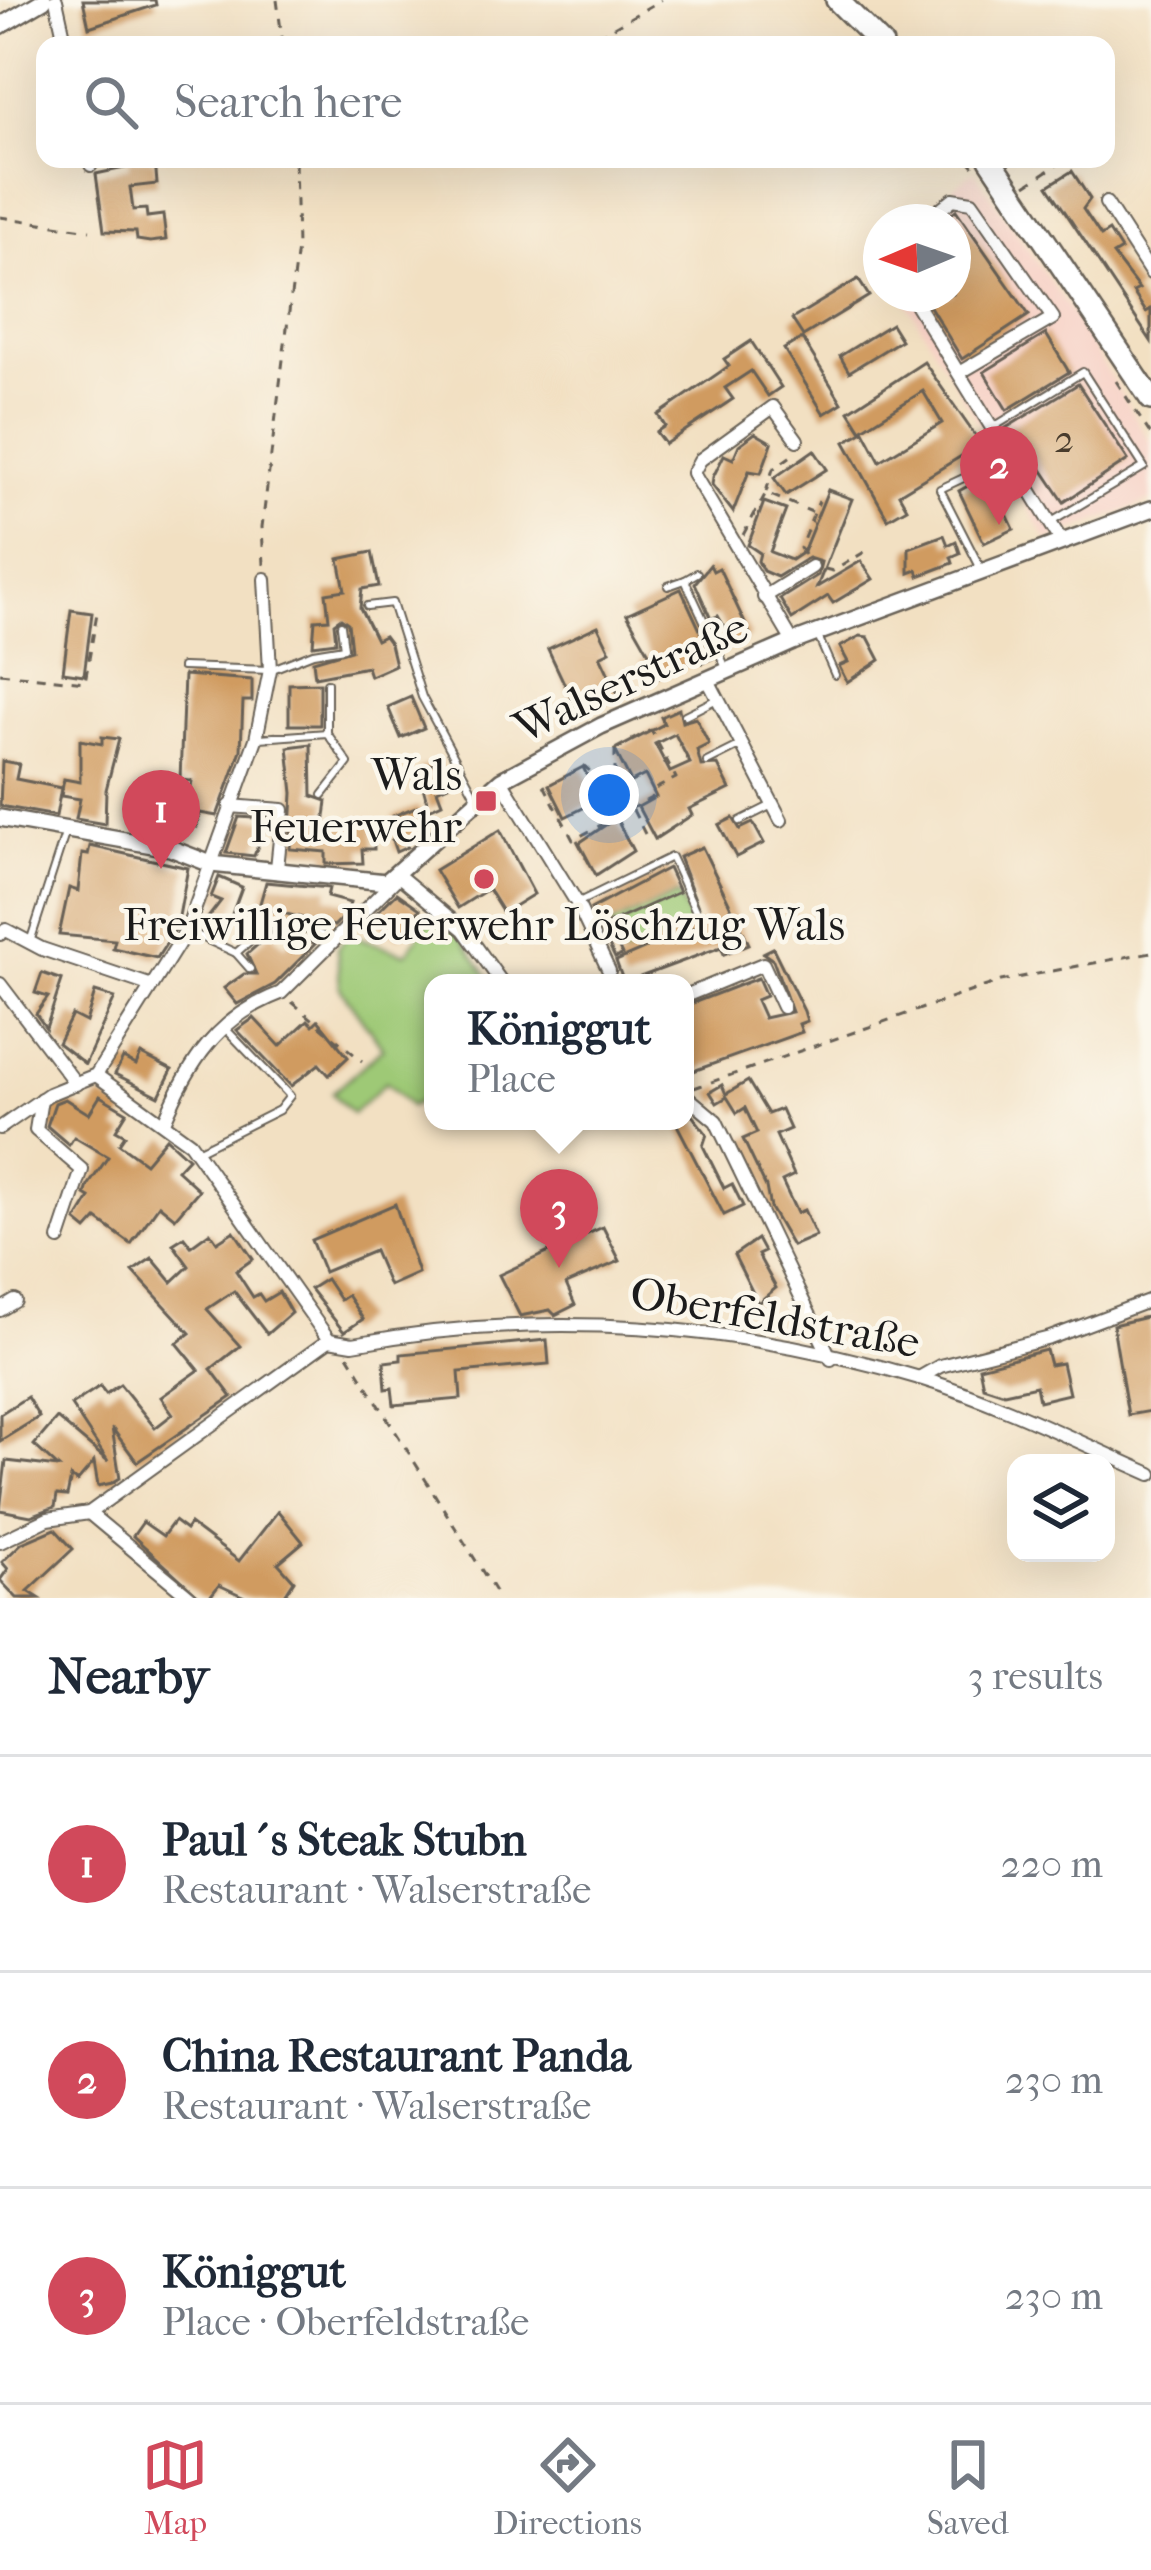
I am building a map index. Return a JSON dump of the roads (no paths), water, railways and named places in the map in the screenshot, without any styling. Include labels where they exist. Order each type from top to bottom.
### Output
[{"type":"main road","points":[[837,0],[873,36]]},
{"type":"main road","points":[[997,168],[1151,399]]},
{"type":"street","points":[[0,26],[44,0]]},
{"type":"street","points":[[56,0],[64,36]]},
{"type":"street","points":[[947,204],[953,199],[972,202],[1053,319],[959,373]]},
{"type":"street","points":[[1106,203],[1151,273]]},
{"type":"street","points":[[921,312],[1062,542]]},
{"type":"street","name":"Walserstraße","points":[[793,642],[693,473],[700,460],[773,407],[797,440]]},
{"type":"street","name":"Walserstraße","points":[[399,876],[501,780],[585,733],[793,642],[1151,510]]},
{"type":"street","name":"Walserstraße","points":[[764,597],[812,567]]},
{"type":"street","points":[[0,1128],[41,1099],[97,1076],[187,930],[256,739],[270,670],[265,579]]},
{"type":"street","points":[[708,680],[782,820]]},
{"type":"street","name":"Walserstraße","points":[[501,780],[577,902],[609,971]]},
{"type":"street","points":[[230,806],[283,810],[277,868]]},
{"type":"street","points":[[0,818],[170,848],[211,863],[374,884],[399,876]]},
{"type":"street","points":[[164,1122],[188,1065],[224,1027],[259,1001],[281,993],[399,876]]},
{"type":"street","points":[[399,876],[464,930],[496,974]]},
{"type":"street","points":[[0,934],[6,930],[31,939],[41,949],[152,986]]},
{"type":"street","points":[[694,992],[763,964],[783,1006]]},
{"type":"street","points":[[0,984],[76,1084]]},
{"type":"street","points":[[0,1542],[48,1519],[89,1513],[329,1340],[197,1151],[97,1076]]},
{"type":"street","points":[[41,1099],[36,1130],[82,1170],[59,1239]]},
{"type":"street","points":[[694,1101],[716,1121],[831,1359]]},
{"type":"street","points":[[919,1378],[940,1366],[1050,1338],[1151,1300]]},
{"type":"street","points":[[0,1310],[15,1301]]},
{"type":"street","name":"Oberfeldstraße","points":[[329,1340],[352,1344],[460,1328],[599,1324],[701,1332],[919,1378],[983,1400],[1151,1474]]},
{"type":"street","points":[[89,1513],[191,1598]]},
{"type":"lane","points":[[992,428],[1083,372],[1144,467],[1050,523]]},
{"type":"lane","points":[[982,571],[940,489],[1010,456]]},
{"type":"lane","points":[[668,586],[697,573]]},
{"type":"lane","points":[[685,580],[728,671]]},
{"type":"lane","points":[[367,606],[392,603],[422,697],[477,799]]},
{"type":"lane","points":[[182,667],[270,670],[313,653],[344,648],[341,625]]},
{"type":"lane","name":"Walserstraße","points":[[817,634],[836,675]]},
{"type":"lane","points":[[323,795],[348,763],[328,733],[327,683]]},
{"type":"lane","points":[[685,715],[718,698]]},
{"type":"lane","points":[[256,739],[328,733]]},
{"type":"lane","points":[[707,762],[742,745]]},
{"type":"lane","points":[[170,848],[184,786]]},
{"type":"lane","points":[[740,821],[773,804]]},
{"type":"lane","points":[[31,939],[66,830]]},
{"type":"lane","points":[[577,902],[671,857],[698,916]]},
{"type":"lane","points":[[236,952],[269,925],[296,926],[336,941]]},
{"type":"lane","points":[[187,930],[236,952],[250,970]]},
{"type":"lane","points":[[197,1151],[279,1110],[290,1096],[224,1027]]},
{"type":"place","name":"China Restaurant Panda","points":[[999,525]]},
{"type":"place","name":"Wals Feuerwehr","points":[[486,801]]},
{"type":"place","name":"Paul´s Steak Stubn","points":[[161,869]]},
{"type":"place","name":"Freiwillige Feuerwehr Löschzug Wals","points":[[484,879]]},
{"type":"place","name":"Königgut","points":[[559,1268]]}]
